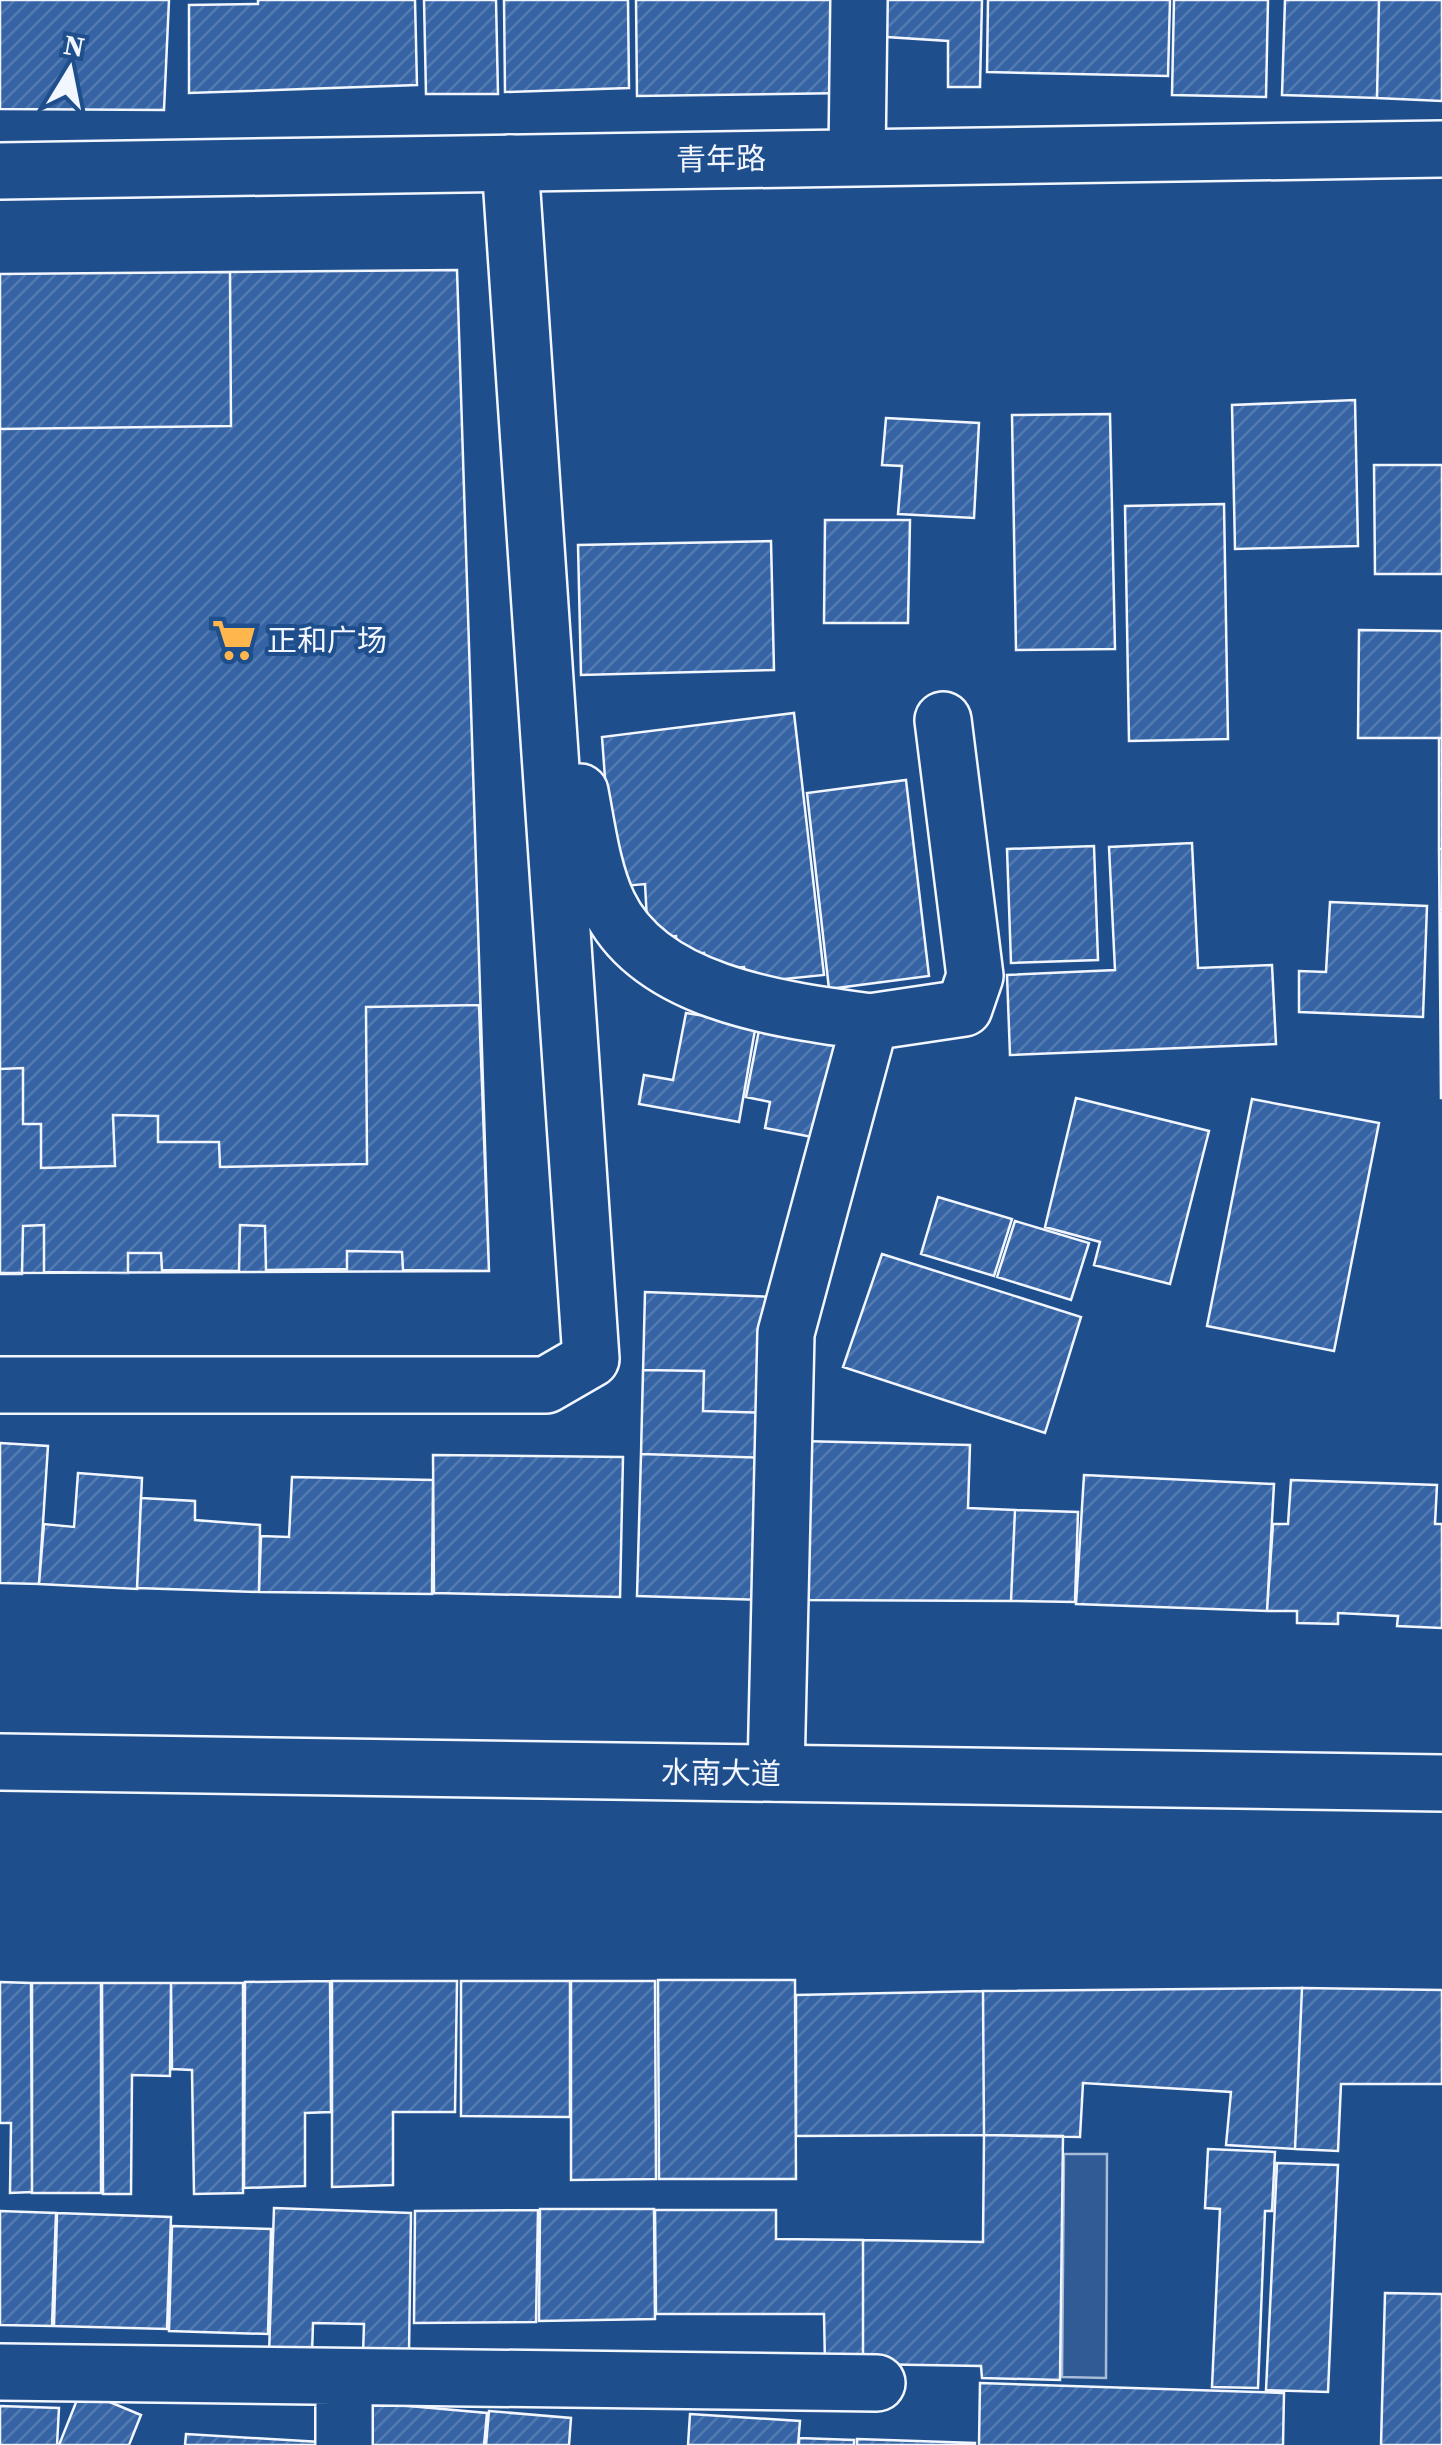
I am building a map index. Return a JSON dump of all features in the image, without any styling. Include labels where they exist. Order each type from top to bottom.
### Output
[{"type":"street","points":[[857,157],[859,0]]},
{"type":"street","name":"青年路","points":[[0,171],[1442,148]]},
{"type":"street","points":[[0,1386],[546,1386],[591,1359],[510,163]]},
{"type":"street","points":[[538,562],[588,832],[608,904],[636,945],[718,994],[870,1022],[964,1008],[976,976],[943,720]]},
{"type":"street","points":[[776,1774],[786,1333],[870,1022]]},
{"type":"street","name":"水南大道","points":[[0,1762],[1442,1783]]},
{"type":"street","points":[[0,2372],[877,2383]]},
{"type":"street","points":[[344,2379],[344,2445]]},
{"type":"shaded area","points":[[1064,2154],[1107,2154],[1106,2378],[1062,2377]]},
{"type":"building","points":[[0,0],[169,0],[164,110],[0,109]]},
{"type":"building","points":[[258,0],[415,0],[417,85],[189,93],[189,5],[258,4]]},
{"type":"building","points":[[424,0],[496,0],[498,94],[426,94]]},
{"type":"building","points":[[504,0],[628,0],[629,88],[505,92]]},
{"type":"building","points":[[636,0],[847,0],[848,93],[637,96]]},
{"type":"building","points":[[872,0],[982,0],[980,87],[948,87],[948,41],[871,36]]},
{"type":"building","points":[[988,0],[1170,0],[1168,76],[987,72]]},
{"type":"building","points":[[1174,0],[1268,0],[1266,97],[1172,95]]},
{"type":"building","points":[[1285,0],[1379,0],[1377,98],[1282,95]]},
{"type":"building","points":[[1379,0],[1442,0],[1442,101],[1377,98]]},
{"type":"building","name":"正和广场","points":[[457,270],[489,1271],[0,1273],[0,274]]},
{"type":"building","points":[[230,272],[231,426],[0,429],[0,274]]},
{"type":"building","points":[[1355,400],[1358,546],[1235,549],[1232,405]]},
{"type":"building","points":[[1110,414],[1115,649],[1016,650],[1012,415]]},
{"type":"building","points":[[886,418],[979,423],[974,518],[898,514],[902,466],[882,465]]},
{"type":"building","points":[[1374,465],[1442,465],[1442,574],[1375,574]]},
{"type":"building","points":[[1224,504],[1228,739],[1129,741],[1125,506]]},
{"type":"building","points":[[825,520],[910,520],[908,623],[824,623]]},
{"type":"building","points":[[771,541],[774,670],[581,675],[578,545]]},
{"type":"building","points":[[1359,630],[1442,631],[1442,738],[1358,738]]},
{"type":"building","points":[[794,713],[824,975],[746,983],[744,967],[706,970],[704,953],[677,956],[676,936],[648,938],[645,884],[613,887],[602,737]]},
{"type":"building","points":[[1442,738],[1442,849],[1439,849]]},
{"type":"building","points":[[906,780],[929,976],[829,989],[807,793]]},
{"type":"building","points":[[1192,843],[1198,968],[1272,965],[1276,1044],[1010,1055],[1007,975],[1115,970],[1109,847]]},
{"type":"building","points":[[1094,846],[1098,960],[1011,963],[1007,849]]},
{"type":"building","points":[[1442,849],[1442,1098],[1441,1098]]},
{"type":"building","points":[[1330,902],[1427,906],[1423,1017],[1299,1012],[1299,971],[1326,972]]},
{"type":"building","points":[[479,1005],[489,1271],[403,1270],[402,1252],[347,1251],[347,1269],[266,1270],[265,1226],[240,1225],[239,1271],[162,1270],[161,1253],[128,1253],[128,1273],[44,1272],[44,1225],[23,1226],[22,1274],[0,1274],[0,1069],[23,1068],[23,1124],[41,1124],[41,1168],[115,1166],[113,1115],[158,1116],[158,1142],[219,1142],[220,1167],[367,1164],[366,1007]]},
{"type":"building","points":[[686,1013],[756,1024],[739,1122],[639,1104],[644,1075],[673,1080]]},
{"type":"building","points":[[760,1025],[851,1041],[833,1141],[765,1128],[770,1102],[746,1097]]},
{"type":"building","points":[[1076,1098],[1209,1131],[1170,1284],[1094,1265],[1100,1242],[1045,1227]]},
{"type":"building","points":[[1252,1099],[1379,1123],[1334,1351],[1207,1326]]},
{"type":"building","points":[[938,1197],[1012,1219],[994,1276],[921,1254]]},
{"type":"building","points":[[1015,1221],[1089,1243],[1071,1300],[997,1277]]},
{"type":"building","points":[[882,1254],[1081,1317],[1045,1433],[843,1367]]},
{"type":"building","points":[[645,1292],[775,1297],[768,1458],[641,1454]]},
{"type":"building","points":[[643,1370],[704,1371],[703,1411],[770,1413],[768,1458],[641,1454]]},
{"type":"building","points":[[800,1441],[970,1445],[968,1508],[1015,1510],[1011,1601],[795,1600]]},
{"type":"building","points":[[0,1443],[48,1446],[39,1584],[0,1583]]},
{"type":"building","points":[[641,1454],[768,1458],[765,1600],[637,1596]]},
{"type":"building","points":[[433,1455],[623,1457],[620,1597],[434,1593]]},
{"type":"building","points":[[78,1473],[142,1478],[137,1589],[39,1584],[44,1524],[74,1527]]},
{"type":"building","points":[[1084,1475],[1274,1484],[1267,1611],[1076,1604]]},
{"type":"building","points":[[292,1477],[433,1480],[432,1594],[259,1592],[261,1536],[289,1537]]},
{"type":"building","points":[[1291,1480],[1437,1485],[1435,1524],[1442,1524],[1442,1628],[1397,1626],[1398,1616],[1338,1613],[1338,1624],[1297,1623],[1297,1611],[1267,1611],[1273,1524],[1288,1524]]},
{"type":"building","points":[[141,1498],[195,1501],[195,1520],[260,1525],[259,1592],[137,1588]]},
{"type":"building","points":[[1015,1510],[1078,1512],[1075,1602],[1011,1601]]},
{"type":"building","points":[[658,1980],[795,1980],[796,2179],[659,2179]]},
{"type":"building","points":[[330,1981],[331,2112],[305,2113],[305,2186],[244,2188],[245,1982]]},
{"type":"building","points":[[332,1981],[457,1981],[455,2112],[393,2112],[393,2185],[332,2187]]},
{"type":"building","points":[[461,1981],[570,1981],[570,2117],[461,2116]]},
{"type":"building","points":[[571,1981],[655,1981],[656,2179],[571,2180]]},
{"type":"building","points":[[0,1982],[31,1983],[32,2192],[10,2193],[11,2123],[0,2123]]},
{"type":"building","points":[[32,1983],[101,1983],[101,2193],[32,2193]]},
{"type":"building","points":[[102,1983],[171,1983],[170,2076],[132,2075],[131,2194],[103,2194]]},
{"type":"building","points":[[171,1983],[243,1983],[243,2193],[194,2194],[192,2070],[172,2069]]},
{"type":"building","points":[[1302,1988],[1295,2149],[1226,2145],[1231,2092],[1083,2083],[1080,2137],[984,2135],[983,1991]]},
{"type":"building","points":[[1302,1988],[1442,1990],[1442,2084],[1341,2084],[1338,2151],[1295,2149]]},
{"type":"building","points":[[983,1991],[984,2135],[796,2136],[796,1995]]},
{"type":"building","points":[[984,2135],[1063,2136],[1060,2380],[982,2378],[981,2366],[863,2364],[863,2240],[983,2242]]},
{"type":"building","points":[[1208,2149],[1275,2152],[1272,2211],[1265,2211],[1258,2388],[1212,2387],[1220,2209],[1205,2208]]},
{"type":"building","points":[[1277,2163],[1338,2165],[1328,2392],[1266,2390]]},
{"type":"building","points":[[274,2208],[411,2213],[409,2353],[363,2354],[364,2324],[313,2323],[312,2354],[269,2354]]},
{"type":"building","points":[[540,2209],[654,2209],[655,2319],[539,2321]]},
{"type":"building","points":[[538,2210],[536,2322],[414,2323],[415,2211]]},
{"type":"building","points":[[655,2210],[776,2210],[776,2239],[863,2240],[863,2365],[825,2365],[824,2314],[656,2314]]},
{"type":"building","points":[[0,2211],[56,2213],[52,2326],[0,2325]]},
{"type":"building","points":[[57,2213],[171,2217],[167,2329],[54,2326]]},
{"type":"building","points":[[172,2226],[271,2229],[268,2334],[169,2331]]},
{"type":"building","points":[[1385,2293],[1442,2294],[1442,2445],[1381,2445]]},
{"type":"building","points":[[980,2383],[1284,2393],[1283,2445],[979,2445]]},
{"type":"building","points":[[81,2390],[141,2415],[129,2445],[59,2445]]},
{"type":"building","points":[[364,2402],[487,2413],[484,2445],[360,2445]]},
{"type":"building","points":[[0,2406],[59,2408],[57,2445],[0,2445]]},
{"type":"building","points":[[489,2411],[571,2418],[569,2445],[486,2445]]},
{"type":"building","points":[[690,2414],[800,2421],[798,2445],[688,2445]]},
{"type":"building","points":[[186,2434],[337,2443],[337,2445],[185,2445]]},
{"type":"building","points":[[799,2438],[854,2440],[854,2445],[799,2445]]},
{"type":"building","points":[[857,2439],[975,2443],[975,2445],[857,2445]]},
{"type":"place","name":"正和广场","points":[[234,640]]}]
